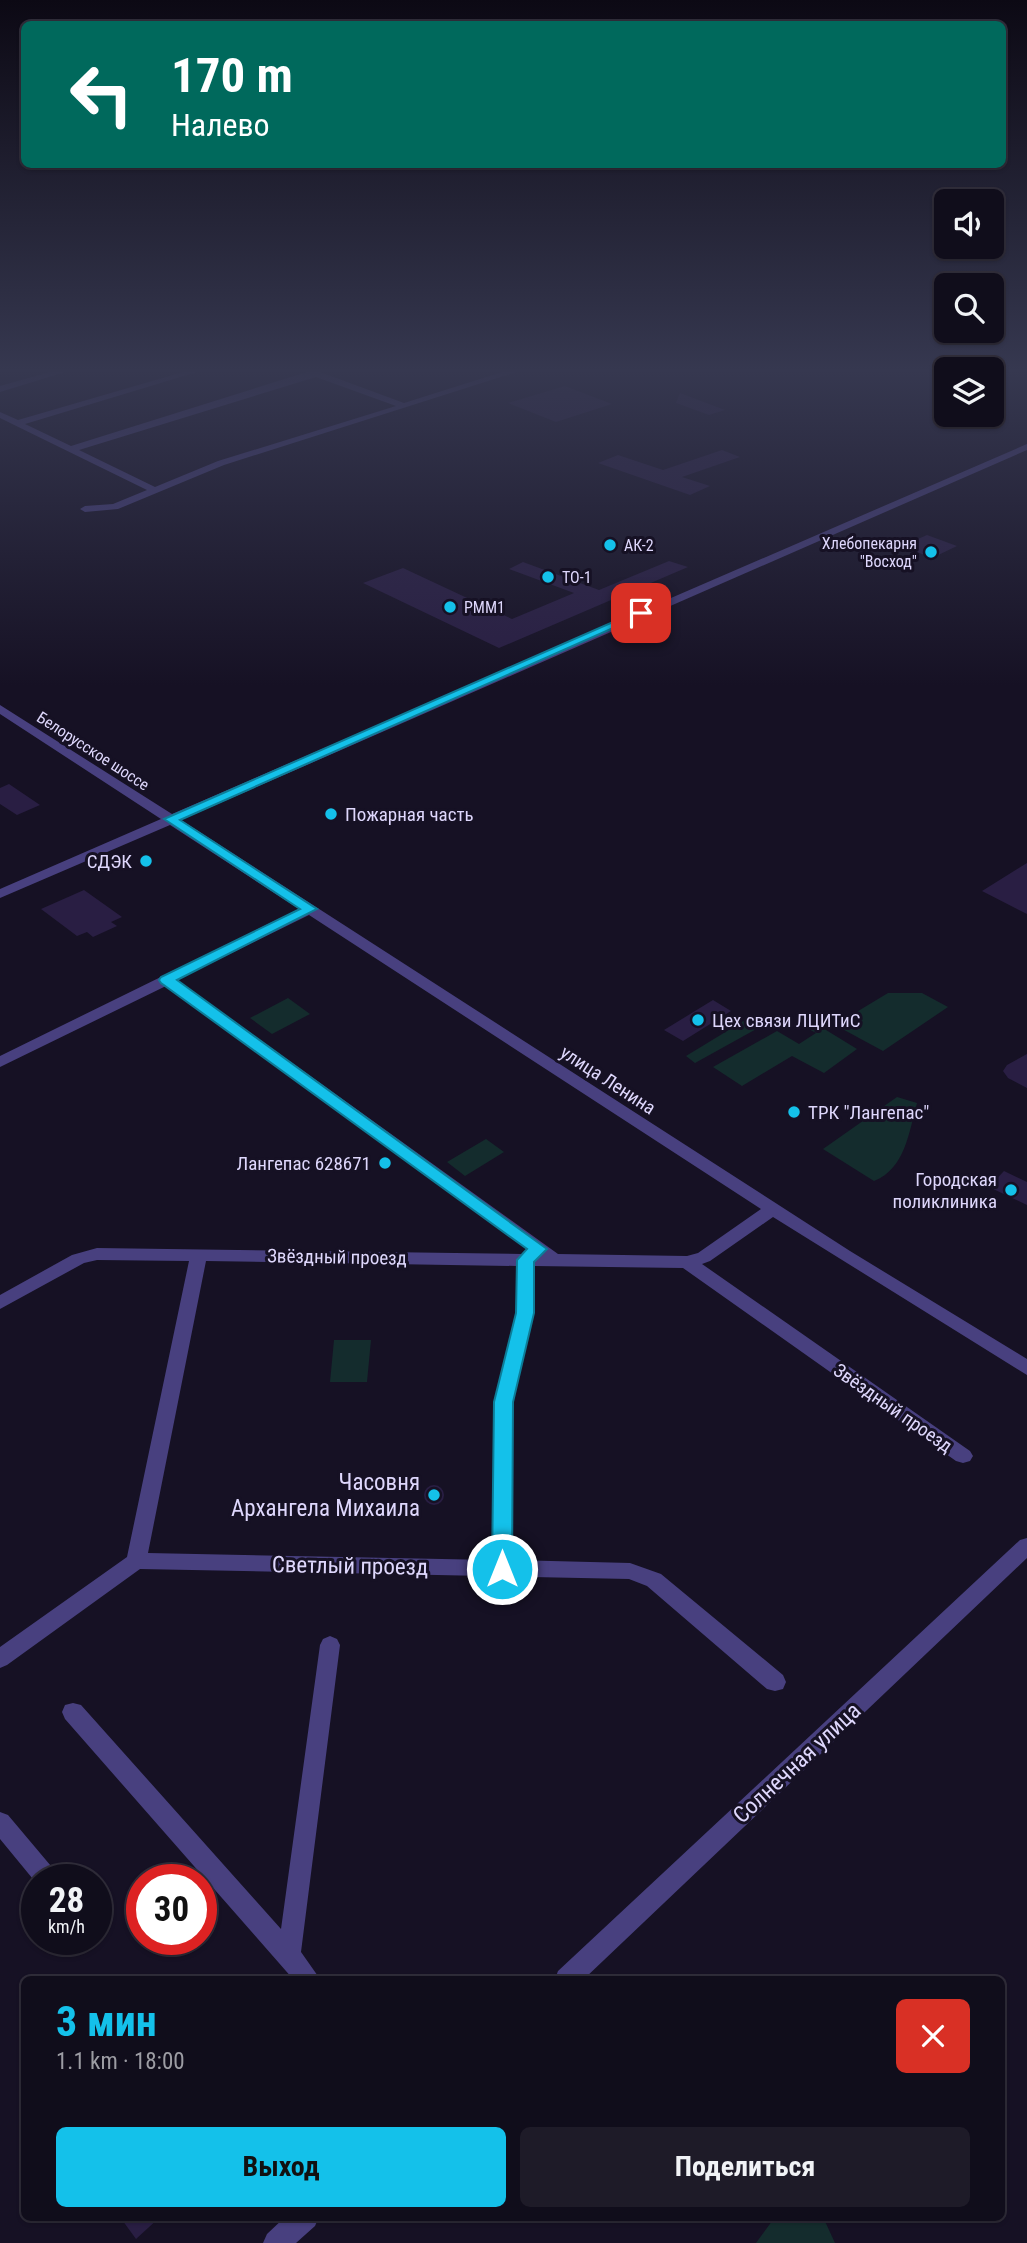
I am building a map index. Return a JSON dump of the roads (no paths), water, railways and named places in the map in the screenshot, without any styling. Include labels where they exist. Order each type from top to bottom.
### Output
[{"type":"street","points":[[126,477],[156,491]]},
{"type":"street","points":[[85,509],[115,507],[189,477]]},
{"type":"street","points":[[0,894],[959,477]]},
{"type":"street","name":"Белорусское шоссе","points":[[1,711],[170,819]]},
{"type":"street","name":"улица Ленина","points":[[170,819],[949,1322],[1027,1368]]},
{"type":"street","points":[[0,1062],[310,909]]},
{"type":"street","points":[[167,980],[532,1254],[525,1313],[503,1402],[502,1569]]},
{"type":"street","name":"Звёздный проезд","points":[[0,1303],[78,1259],[97,1254],[532,1254],[555,1261],[687,1262],[704,1257],[774,1209]]},
{"type":"street","points":[[0,1658],[136,1561],[199,1255]]},
{"type":"street","name":"Звёздный проезд","points":[[687,1262],[962,1456]]},
{"type":"street","name":"Солнечная улица","points":[[570,1976],[1027,1546]]},
{"type":"street","name":"Светлый проезд","points":[[136,1561],[630,1571],[643,1574],[775,1682]]},
{"type":"street","points":[[289,1956],[330,1645]]},
{"type":"street","points":[[73,1712],[306,1976]]},
{"type":"street","points":[[0,1822],[35,1864]]},
{"type":"street","points":[[276,2243],[301,2221]]},
{"type":"place","name":"АК-2","points":[[610,545]]},
{"type":"place","name":"Хлебопекарня \"Восход\"","points":[[931,552]]},
{"type":"place","name":"ТО-1","points":[[548,577]]},
{"type":"place","name":"РММ1","points":[[450,607]]},
{"type":"place","name":"Пожарная часть","points":[[331,814]]},
{"type":"place","name":"СДЭК","points":[[146,861]]},
{"type":"place","name":"Цех связи ЛЦИТиС","points":[[698,1020]]},
{"type":"place","name":"ТРК \"Лангепас\"","points":[[794,1112]]},
{"type":"place","name":"Лангепас 628671","points":[[385,1163]]},
{"type":"place","name":"Городская поликлиника","points":[[1011,1190]]},
{"type":"place","name":"Часовня Архангела Михаила","points":[[434,1495]]}]
